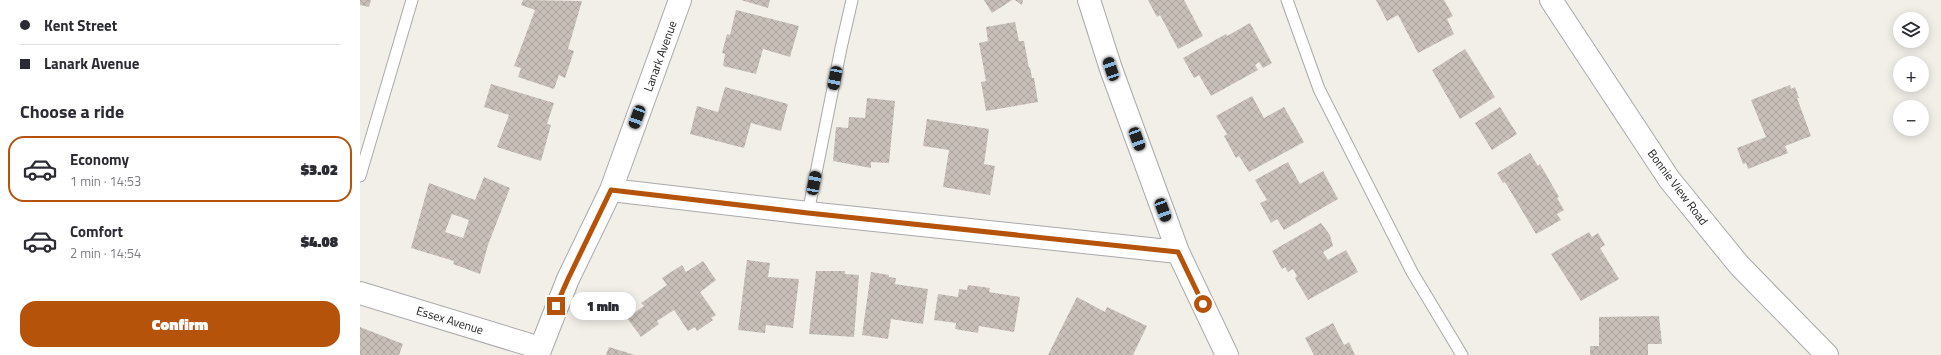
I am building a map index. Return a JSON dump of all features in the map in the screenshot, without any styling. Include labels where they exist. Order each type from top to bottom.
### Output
[{"type":"street","name":"Lanark Avenue","points":[[539,351],[568,279],[611,190],[680,0]]},
{"type":"street","points":[[1089,0],[1111,69],[1178,252],[1227,355]]},
{"type":"street","name":"Bonnie View Road","points":[[1551,0],[1669,179],[1739,265],[1827,355]]},
{"type":"street","points":[[611,190],[808,213],[1178,252]]},
{"type":"street","name":"Essex Avenue","points":[[360,293],[539,351]]},
{"type":"lane","points":[[360,176],[412,0]]},
{"type":"lane","points":[[808,213],[852,0]]},
{"type":"lane","points":[[1287,0],[1319,89],[1412,272],[1462,355]]},
{"type":"building","points":[[360,0],[371,0],[369,7],[360,5]]},
{"type":"building","points":[[523,0],[582,1],[568,49],[574,51],[565,78],[559,75],[554,89],[518,77],[521,68],[514,66],[535,10],[521,5]]},
{"type":"building","points":[[741,0],[770,0],[768,8]]},
{"type":"building","points":[[984,0],[1012,0],[992,13]]},
{"type":"building","points":[[1015,0],[1023,0],[1022,5]]},
{"type":"building","points":[[1148,0],[1184,0],[1203,36],[1178,49],[1160,15],[1157,17]]},
{"type":"building","points":[[1376,0],[1444,0],[1453,16],[1447,19],[1454,34],[1418,53],[1398,15],[1387,21]]},
{"type":"building","points":[[736,10],[799,26],[790,57],[763,49],[756,74],[723,66],[725,54],[722,53],[727,34],[730,35]]},
{"type":"building","points":[[1015,22],[1019,41],[1024,41],[1029,68],[1030,67],[1032,78],[1034,78],[1038,102],[986,111],[981,82],[986,81],[979,43],[988,41],[986,27]]},
{"type":"building","points":[[1250,23],[1272,63],[1263,68],[1259,62],[1255,65],[1258,70],[1211,96],[1199,75],[1194,78],[1183,58],[1226,34],[1227,36]]},
{"type":"building","points":[[1465,49],[1495,97],[1460,119],[1432,70]]},
{"type":"building","points":[[491,84],[554,103],[547,124],[551,125],[541,161],[497,147],[509,115],[484,107]]},
{"type":"building","points":[[1790,85],[1791,89],[1795,87],[1799,98],[1797,98],[1811,136],[1785,146],[1788,153],[1748,169],[1746,163],[1743,164],[1737,148],[1766,137],[1751,100]]},
{"type":"building","points":[[725,87],[788,104],[781,131],[751,123],[744,148],[690,134],[697,106],[718,112]]},
{"type":"building","points":[[1252,96],[1264,118],[1284,107],[1304,142],[1249,172],[1239,156],[1236,158],[1224,136],[1227,134],[1216,116]]},
{"type":"building","points":[[867,98],[895,101],[889,163],[871,162],[871,168],[833,161],[836,127],[848,128],[849,117],[865,118]]},
{"type":"building","points":[[1500,107],[1517,134],[1492,150],[1475,123]]},
{"type":"building","points":[[927,119],[989,129],[984,164],[995,166],[990,195],[943,187],[949,150],[923,146]]},
{"type":"building","points":[[1530,153],[1538,166],[1540,164],[1559,197],[1557,198],[1564,210],[1557,214],[1561,220],[1536,234],[1505,182],[1503,183],[1497,173]]},
{"type":"building","points":[[1288,162],[1300,184],[1323,171],[1338,199],[1284,230],[1277,219],[1271,223],[1260,203],[1267,200],[1255,180]]},
{"type":"building","points":[[484,177],[510,188],[488,245],[480,274],[453,264],[454,261],[411,248],[429,183],[475,200]],"holes":[[[452,214],[469,220],[463,238],[445,232]]]},
{"type":"building","points":[[1321,223],[1330,235],[1333,246],[1323,252],[1328,260],[1346,250],[1358,272],[1308,300],[1295,278],[1297,276],[1293,269],[1288,272],[1285,267],[1282,269],[1272,251]]},
{"type":"building","points":[[1589,232],[1592,237],[1598,233],[1605,245],[1600,248],[1619,279],[1581,301],[1551,254]]},
{"type":"building","points":[[747,260],[770,263],[768,277],[799,279],[793,328],[766,325],[765,333],[738,330]]},
{"type":"building","points":[[703,261],[716,280],[700,292],[716,315],[711,318],[713,320],[697,331],[695,327],[688,331],[674,310],[657,321],[659,324],[641,337],[627,318],[644,306],[641,303],[667,285],[662,278],[682,265],[686,272]]},
{"type":"building","points":[[816,271],[845,271],[845,274],[859,275],[854,337],[809,334]]},
{"type":"building","points":[[871,272],[889,275],[889,277],[896,278],[895,284],[928,289],[923,324],[891,319],[888,339],[862,335]]},
{"type":"building","points":[[968,285],[990,288],[989,292],[1020,297],[1014,332],[979,326],[978,333],[955,329],[956,323],[934,320],[938,294],[958,297],[959,289],[967,290]]},
{"type":"building","points":[[1077,297],[1105,312],[1107,307],[1147,326],[1133,355],[1048,355]]},
{"type":"building","points":[[1659,316],[1662,344],[1648,344],[1648,355],[1590,355],[1590,346],[1599,346],[1599,317]]},
{"type":"building","points":[[1333,323],[1344,345],[1349,342],[1355,355],[1314,355],[1305,338]]},
{"type":"building","points":[[360,327],[403,344],[399,355],[360,355]]},
{"type":"building","points":[[609,347],[635,355],[606,355]]},
{"type":"route","points":[[556,306],[611,190],[808,213],[1178,252],[1203,304]]}]
